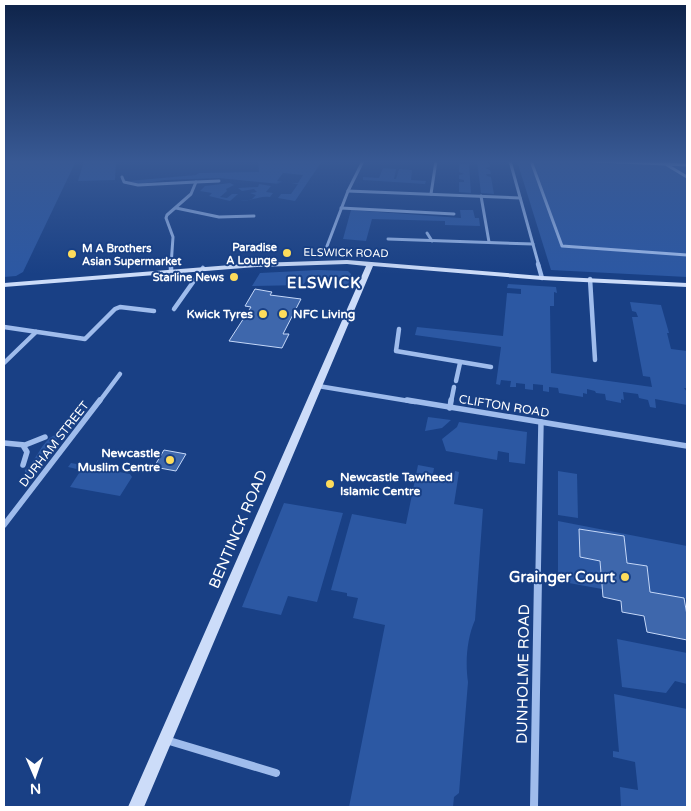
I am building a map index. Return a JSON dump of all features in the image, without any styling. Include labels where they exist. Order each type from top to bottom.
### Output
[{"type":"main road","name":"ELSWICK ROAD","points":[[4,285],[203,268],[299,263],[371,263],[542,278],[687,285]]},
{"type":"main road","name":"BENTINCK ROAD","points":[[136,807],[371,263]]},
{"type":"street","points":[[171,271],[173,237],[166,218],[186,199]]},
{"type":"street","points":[[324,254],[345,199]]},
{"type":"street","points":[[481,199],[489,242]]},
{"type":"street","points":[[520,199],[542,278]]},
{"type":"street","points":[[545,199],[562,246],[687,254]]},
{"type":"street","points":[[176,208],[219,216],[254,216]]},
{"type":"street","points":[[341,208],[454,214]]},
{"type":"street","points":[[427,234],[432,241]]},
{"type":"street","points":[[388,239],[533,244]]},
{"type":"street","points":[[174,309],[203,268]]},
{"type":"street","points":[[590,280],[595,360]]},
{"type":"street","points":[[4,327],[85,339],[115,309],[120,307],[154,311]]},
{"type":"street","points":[[399,329],[395,346],[396,352],[491,367]]},
{"type":"street","points":[[4,363],[36,332]]},
{"type":"street","points":[[450,408],[460,363]]},
{"type":"street","name":"DURHAM STREET","points":[[4,525],[120,374]]},
{"type":"street","name":"CLIFTON ROAD","points":[[318,386],[687,446]]},
{"type":"street","name":"DUNHOLME ROAD","points":[[534,807],[541,422]]},
{"type":"street","points":[[4,443],[24,447],[33,446],[45,438]]},
{"type":"street","points":[[23,465],[27,452],[24,447]]},
{"type":"street","points":[[165,740],[276,773]]},
{"type":"shaded area","points":[[4,199],[58,199],[23,272],[16,276],[4,277]]},
{"type":"shaded area","points":[[529,199],[687,199],[687,277],[551,270]]},
{"type":"shaded area","points":[[351,210],[461,218],[460,210],[473,210],[475,218],[479,218],[480,226],[445,225],[445,221],[372,219],[366,241],[343,239]]},
{"type":"shaded area","points":[[318,270],[348,271],[351,274],[348,285],[306,281],[303,285],[252,286],[260,273]]},
{"type":"shaded area","points":[[508,284],[556,287],[557,293],[554,292],[554,306],[550,306],[551,373],[652,387],[650,377],[643,376],[632,317],[638,317],[636,312],[632,311],[630,302],[661,305],[669,333],[667,333],[671,349],[687,351],[687,388],[684,388],[687,392],[687,405],[655,399],[656,408],[650,407],[648,400],[639,398],[638,394],[623,392],[624,400],[621,399],[621,403],[606,400],[605,394],[587,389],[587,394],[583,393],[583,397],[559,393],[558,388],[549,387],[549,392],[543,391],[543,385],[533,384],[533,390],[525,389],[525,384],[516,383],[516,387],[510,387],[511,381],[501,380],[500,385],[496,384],[501,347],[415,335],[417,327],[503,336],[507,293],[521,294],[521,289],[507,288]]},
{"type":"shaded area","points":[[428,417],[451,420],[442,428],[425,431]]},
{"type":"shaded area","points":[[459,422],[527,432],[525,464],[509,462],[509,453],[498,451],[497,460],[446,451],[442,439],[457,427]]},
{"type":"shaded area","points":[[55,435],[60,436],[30,474],[25,473],[25,470],[33,462],[46,442]]},
{"type":"shaded area","points":[[71,463],[130,474],[132,477],[120,496],[70,487],[81,470],[68,467]]},
{"type":"shaded area","points":[[418,465],[434,468],[432,479],[453,483],[455,471],[459,472],[454,504],[483,509],[475,620],[467,650],[468,682],[459,793],[454,797],[453,807],[349,807],[385,625],[353,618],[358,598],[347,596],[347,593],[331,590],[352,514],[406,524]]},
{"type":"shaded area","points":[[558,471],[577,474],[578,518],[558,515]]},
{"type":"shaded area","points":[[284,503],[343,513],[317,602],[288,596],[281,615],[242,607]]},
{"type":"shaded area","points":[[558,521],[687,546],[687,599],[650,592],[647,566],[627,563],[624,536],[580,529],[600,561],[602,589],[558,581]]},
{"type":"shaded area","points":[[617,639],[687,653],[687,684],[675,681],[666,693],[622,687]]},
{"type":"shaded area","points":[[614,694],[687,709],[687,807],[621,807],[620,787],[638,790],[635,762],[613,757],[613,751],[619,752]]},
{"type":"building","name":"NFC Living","points":[[255,289],[272,292],[270,295],[301,299],[283,334],[289,334],[282,348],[229,341],[251,307],[245,306]]},
{"type":"building","name":"Newcastle Muslim Centre","points":[[164,450],[186,454],[176,471],[154,467]]},
{"type":"building","name":"Grainger Court","points":[[579,529],[624,536],[627,563],[647,566],[650,592],[684,598],[687,615],[687,640],[647,632],[644,616],[622,612],[621,601],[603,597],[600,561],[580,557]]},
{"type":"place","name":"Paradise A Lounge","points":[[287,253]]},
{"type":"place","name":"M A Brothers Asian Supermarket","points":[[72,254]]},
{"type":"place","name":"Starline News","points":[[234,277]]},
{"type":"place","name":"Kwick Tyres","points":[[263,314]]},
{"type":"place","name":"NFC Living","points":[[283,314]]},
{"type":"place","name":"Newcastle Muslim Centre","points":[[170,460]]},
{"type":"place","name":"Newcastle Tawheed Islamic Centre","points":[[330,484]]},
{"type":"place","name":"Grainger Court","points":[[625,577]]},
{"type":"district","name":"ELSWICK","points":[[324,283]]}]
